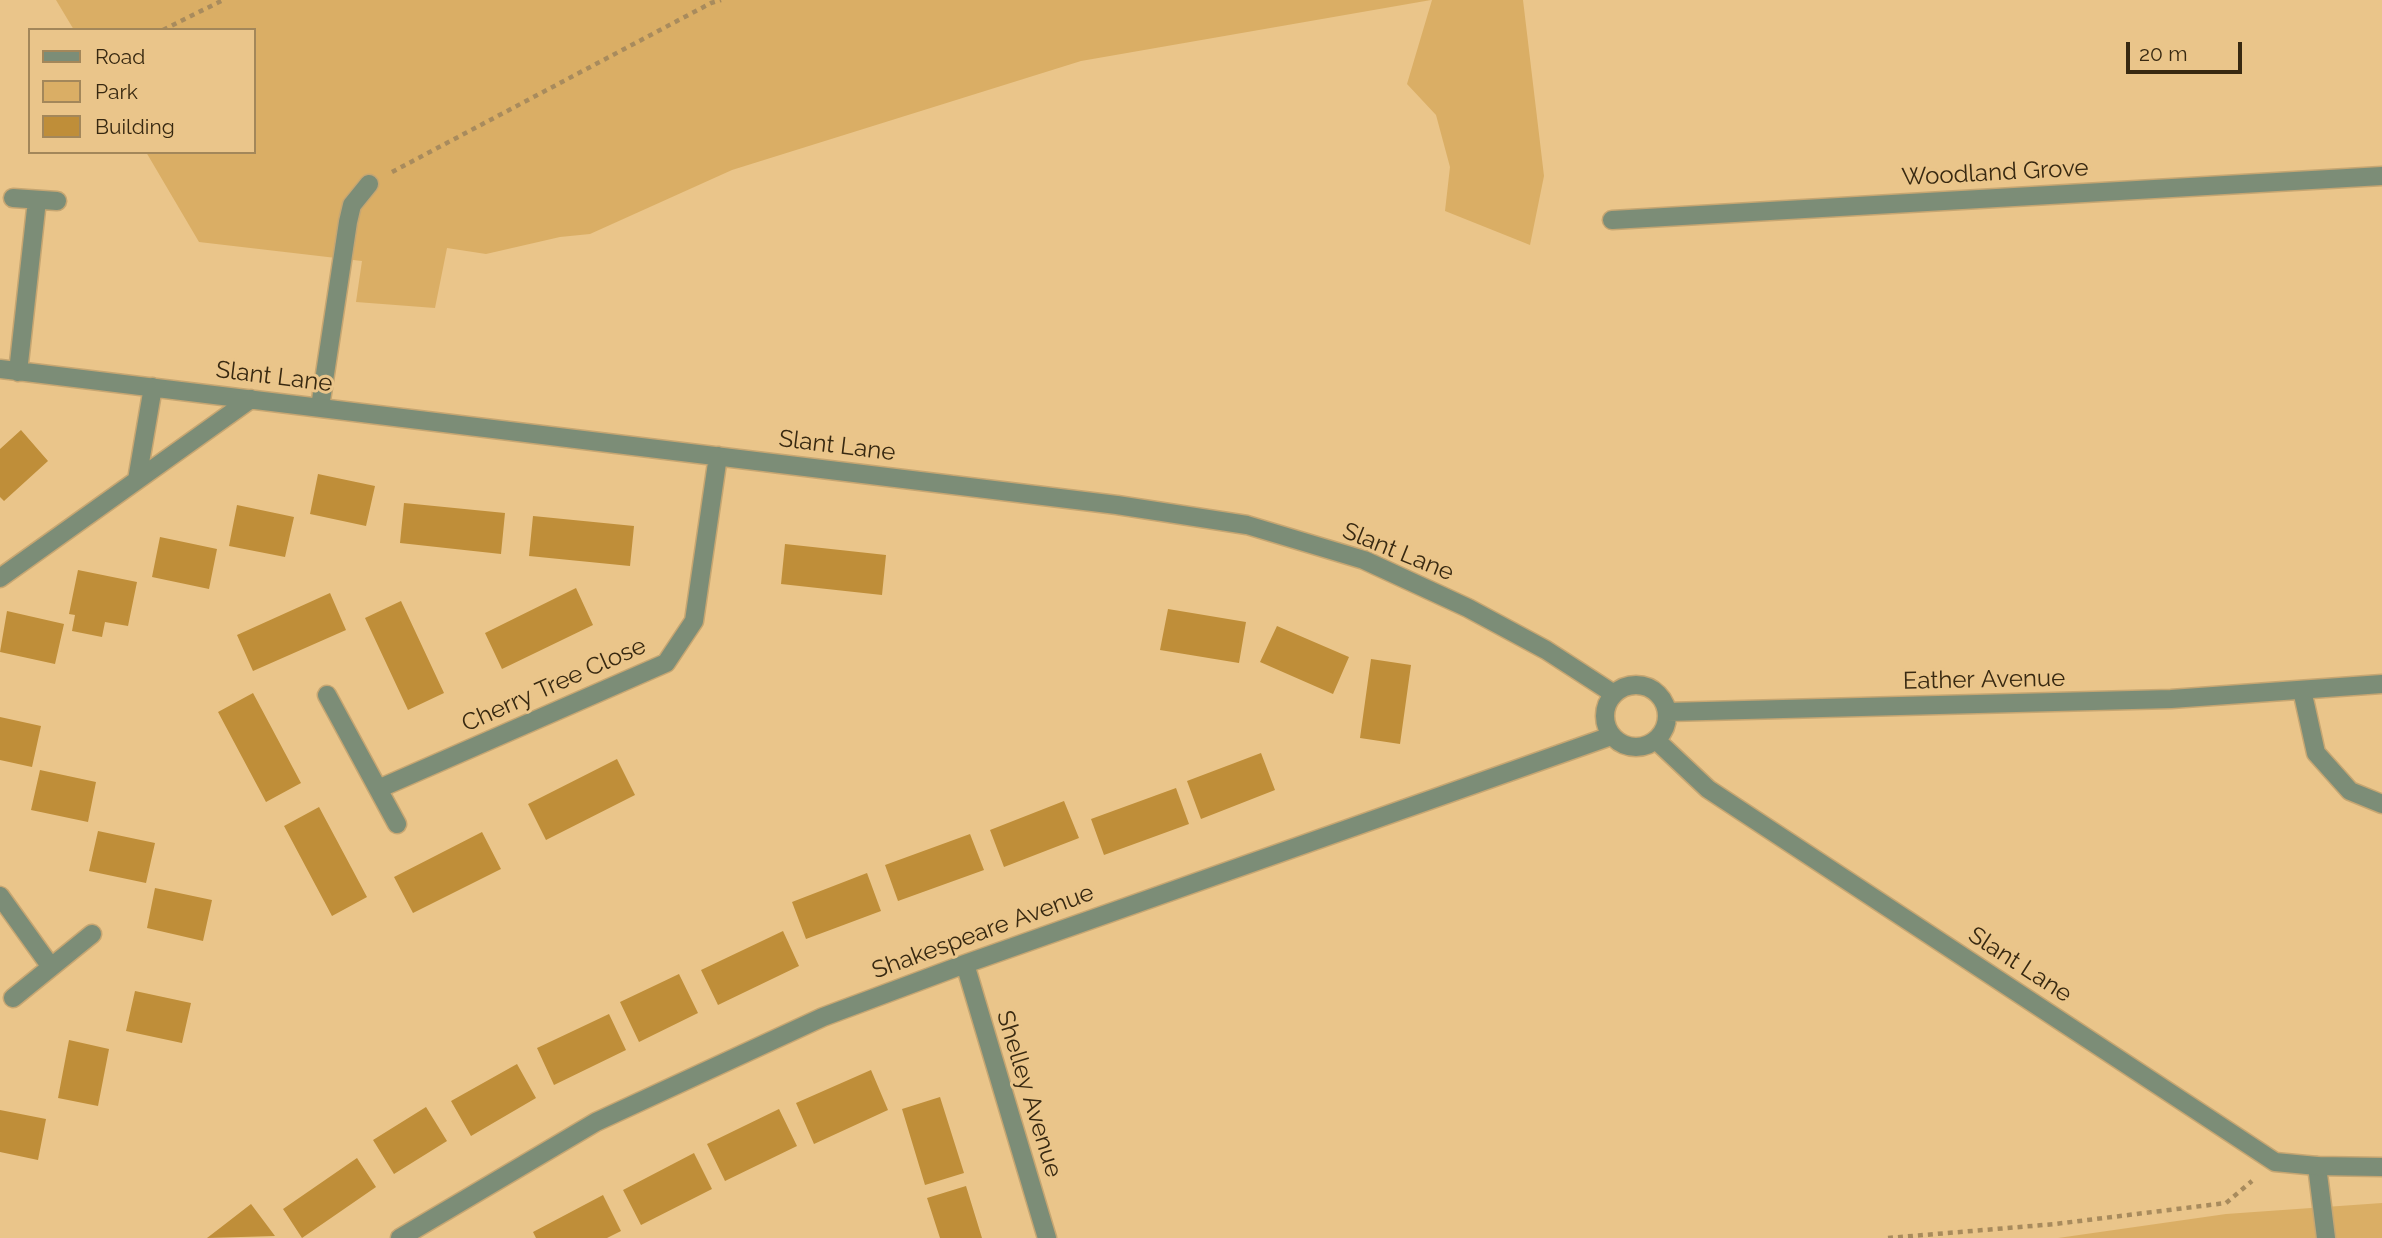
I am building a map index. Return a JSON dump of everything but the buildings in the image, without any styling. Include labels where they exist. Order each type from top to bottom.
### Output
[{"type":"street","name":"Woodland Grove","points":[[1612,220],[2382,176]]},
{"type":"street","points":[[320,407],[348,222],[352,205],[369,184]]},
{"type":"street","points":[[13,198],[57,201]]},
{"type":"street","name":"Slant Lane","points":[[37,200],[9,370],[1117,505],[1247,525],[1364,560],[1456,602],[1546,650],[1614,694]]},
{"type":"street","points":[[136,480],[153,387]]},
{"type":"street","points":[[0,578],[251,398]]},
{"type":"street","name":"Cherry Tree Close","points":[[378,789],[666,663],[694,621],[718,456]]},
{"type":"street","name":"Eather Avenue","points":[[1667,712],[2171,699],[2382,684]]},
{"type":"street","points":[[1632,685],[1643,686],[1661,697],[1667,712],[1667,722],[1656,740],[1637,747],[1621,744],[1611,736],[1606,727],[1605,715],[1614,694],[1632,685]]},
{"type":"street","points":[[2302,690],[2316,752],[2350,791],[2382,804]]},
{"type":"street","points":[[327,695],[397,824]]},
{"type":"street","name":"Shakespeare Avenue","points":[[400,1238],[596,1122],[824,1017],[965,964],[1611,736]]},
{"type":"street","name":"Slant Lane","points":[[1656,740],[1708,789],[2275,1162],[2382,1167]]},
{"type":"street","points":[[0,895],[51,967]]},
{"type":"street","points":[[13,998],[92,934]]},
{"type":"street","name":"Shelley Avenue","points":[[965,964],[1047,1238]]},
{"type":"street","points":[[2317,1166],[2326,1238]]},
{"type":"path","points":[[167,28],[223,0]]},
{"type":"path","points":[[369,184],[710,1],[721,0]]},
{"type":"path","points":[[1888,1238],[2055,1224],[2226,1203],[2275,1162]]},
{"type":"green space","points":[[56,0],[1431,0],[1081,61],[732,170],[590,234],[560,237],[486,254],[447,248],[435,308],[356,302],[362,261],[199,242],[147,154],[256,154],[256,28],[73,28]]},
{"type":"green space","points":[[1432,0],[1523,0],[1544,176],[1530,245],[1445,211],[1450,167],[1436,115],[1407,84]]},
{"type":"green space","points":[[2382,1203],[2382,1238],[2058,1238],[2226,1214]]}]
